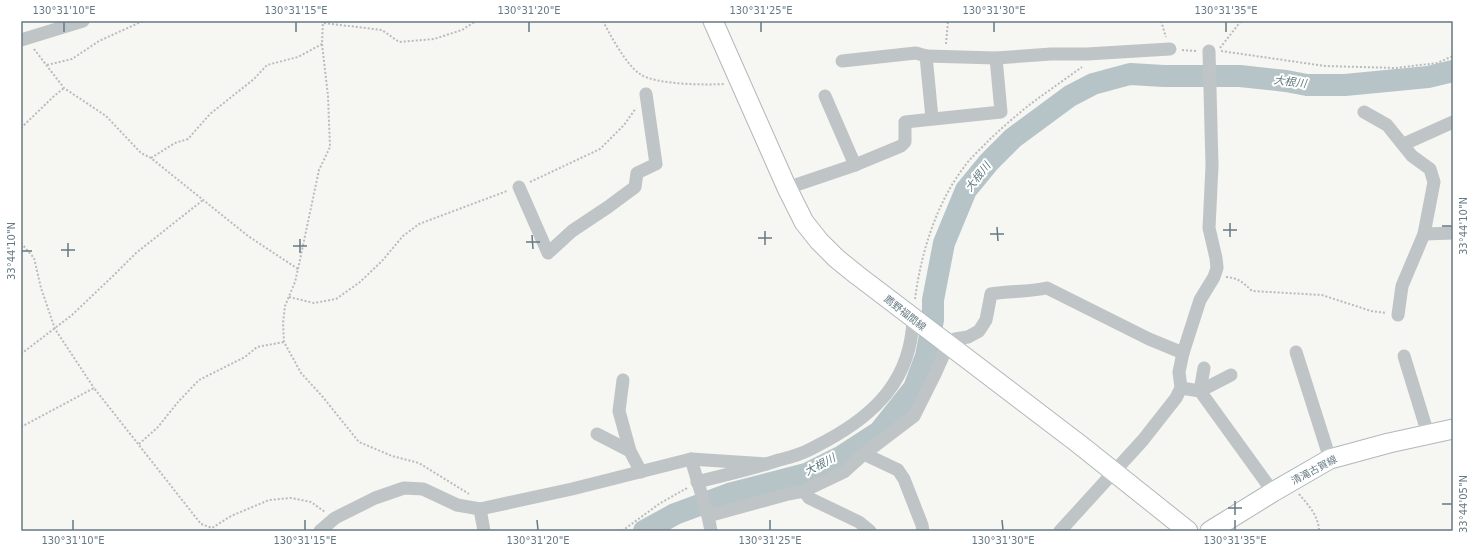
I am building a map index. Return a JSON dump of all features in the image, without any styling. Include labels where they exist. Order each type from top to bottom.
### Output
[{"type":"main road","name":"薦野福間線","points":[[713,21],[787,188],[804,222],[832,254],[856,275],[1079,444],[1188,531]]},
{"type":"main road","name":"清滝古賀線","points":[[1210,531],[1273,492],[1330,460],[1389,443],[1453,429]]},
{"type":"street","points":[[23,39],[83,21]]},
{"type":"street","points":[[842,60],[916,53],[926,56],[996,58],[1050,54],[1170,49]]},
{"type":"street","points":[[1060,531],[1143,440],[1176,398],[1181,388],[1179,372],[1183,353],[1200,300],[1214,277],[1217,268],[1209,228],[1212,166],[1210,87],[1214,51]]},
{"type":"street","points":[[926,56],[932,118]]},
{"type":"street","points":[[787,188],[855,165],[901,146],[905,142],[905,122],[1001,112],[996,58]]},
{"type":"street","points":[[519,187],[548,253],[572,231],[635,187],[637,173],[656,164],[646,94]]},
{"type":"street","points":[[825,96],[855,165]]},
{"type":"street","points":[[1364,112],[1387,125],[1404,144],[1412,156],[1430,170],[1434,182],[1424,234],[1402,286],[1398,315]]},
{"type":"street","points":[[1404,144],[1453,122]]},
{"type":"street","points":[[1424,234],[1453,233]]},
{"type":"street","points":[[708,516],[780,496],[804,491],[844,472],[864,454],[914,416],[935,374],[944,342],[968,337],[979,331],[986,320],[991,294],[1029,292],[1047,288],[1149,339],[1183,353]]},
{"type":"street","points":[[697,482],[802,454],[860,420],[876,406],[894,384],[905,362],[913,330],[913,319]]},
{"type":"street","points":[[1296,352],[1330,460]]},
{"type":"street","points":[[1404,356],[1428,434]]},
{"type":"street","points":[[1204,368],[1200,391],[1273,492]]},
{"type":"street","points":[[1181,388],[1200,391],[1231,375]]},
{"type":"street","points":[[623,380],[619,411],[630,451],[640,472]]},
{"type":"street","points":[[596,434],[630,451]]},
{"type":"street","points":[[864,454],[898,470],[904,478],[923,531]]},
{"type":"street","points":[[320,531],[334,518],[375,498],[404,488],[423,489],[457,505],[480,509],[690,459],[766,464]]},
{"type":"street","points":[[690,459],[708,516],[711,531]]},
{"type":"street","points":[[804,491],[809,498],[859,522],[870,531]]},
{"type":"street","points":[[480,509],[484,531]]},
{"type":"path","points":[[47,65],[72,59],[99,41],[143,21]]},
{"type":"path","points":[[476,21],[462,30],[434,39],[399,42],[382,30],[324,22],[322,44],[328,96],[330,147],[319,170],[295,282],[286,306],[283,323],[284,342],[301,373],[322,396],[359,442],[392,456],[419,463],[470,495],[480,509]]},
{"type":"path","points":[[603,21],[624,57],[639,74],[655,81],[707,85],[740,83]]},
{"type":"path","points":[[944,57],[948,21]]},
{"type":"path","points":[[1214,51],[1241,21]]},
{"type":"path","points":[[23,39],[47,65],[64,88],[106,116],[141,153],[150,158],[248,236],[298,268]]},
{"type":"path","points":[[150,158],[175,143],[188,139],[210,114],[254,79],[267,65],[298,57],[322,44]]},
{"type":"path","points":[[1214,51],[1325,66],[1396,68],[1437,62],[1453,56]]},
{"type":"path","points":[[913,319],[916,289],[929,236],[939,210],[964,167],[978,151],[1039,97],[1088,62],[1096,53]]},
{"type":"path","points":[[21,128],[53,96],[64,88]]},
{"type":"path","points":[[289,297],[314,303],[336,299],[360,282],[382,261],[403,236],[419,224],[519,187],[600,149],[624,125],[646,94]]},
{"type":"path","points":[[21,354],[55,329],[136,253],[204,200]]},
{"type":"path","points":[[21,243],[34,258],[41,288],[55,329],[94,388],[201,524],[212,528],[231,516],[269,500],[291,498],[311,502],[334,518]]},
{"type":"path","points":[[1214,277],[1237,278],[1245,283],[1252,291],[1322,295],[1371,310],[1398,315]]},
{"type":"path","points":[[139,444],[158,427],[178,402],[199,380],[245,357],[257,347],[284,342]]},
{"type":"path","points":[[21,427],[94,388]]},
{"type":"path","points":[[622,531],[659,504],[697,482]]},
{"type":"path","points":[[1290,483],[1319,522],[1319,531]]},
{"type":"waterway","name":"大根川","points":[[644,531],[675,514],[729,494],[806,474],[842,456],[879,432],[914,388],[926,356],[933,320],[933,300],[944,243],[966,190],[989,162],[1013,138],[1070,96],[1093,84],[1130,74],[1164,76],[1240,76],[1307,85],[1345,85],[1428,77],[1453,71]]}]
